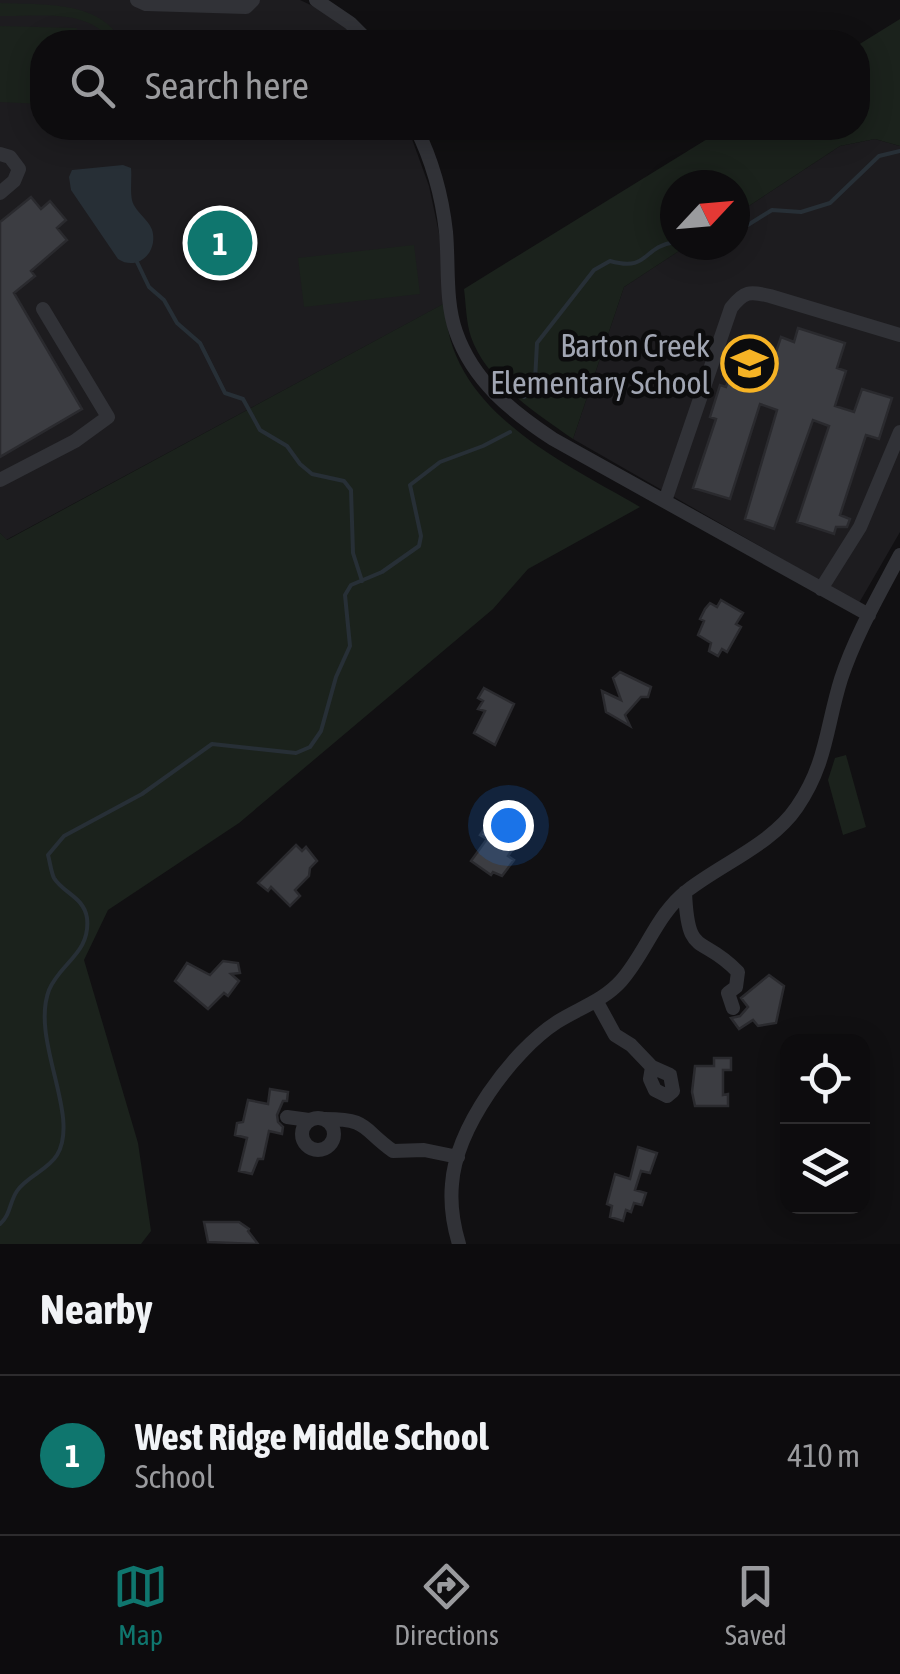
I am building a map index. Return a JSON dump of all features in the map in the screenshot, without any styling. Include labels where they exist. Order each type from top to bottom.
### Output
[{"type":"street","points":[[137,0],[146,4],[246,7],[253,0]]},
{"type":"street","points":[[316,0],[357,30]]},
{"type":"street","points":[[422,140],[440,198],[450,312],[470,364],[492,392],[525,420],[868,616]]},
{"type":"street","points":[[0,154],[10,157],[20,168],[14,182],[0,194]]},
{"type":"street","points":[[664,501],[731,308],[740,295],[750,291],[900,335]]},
{"type":"street","points":[[0,480],[75,441],[108,417],[43,309]]},
{"type":"street","points":[[821,588],[860,527],[900,432]]},
{"type":"street","points":[[459,1244],[452,1218],[452,1181],[463,1142],[491,1092],[518,1056],[560,1020],[597,1002],[620,982],[666,912],[684,892],[768,837],[794,812],[817,775],[842,678],[900,555]]},
{"type":"street","points":[[684,892],[686,923],[695,942],[738,972],[736,987],[728,993],[733,1008]]},
{"type":"street","points":[[597,1002],[615,1035],[652,1067]]},
{"type":"street","points":[[287,1116],[353,1119],[366,1125],[393,1150],[424,1150],[458,1157]]},
{"type":"shaded area","points":[[0,0],[300,0],[332,15],[349,30],[30,30],[30,140],[412,140],[429,186],[453,299],[6,540],[0,533]]},
{"type":"shaded area","points":[[0,3],[52,5],[100,18],[113,30],[100,30],[90,23],[61,16],[0,16]]},
{"type":"shaded area","points":[[900,19],[900,146],[870,140],[870,38]]},
{"type":"shaded area","points":[[0,26],[77,28],[30,30],[30,103],[0,102]]},
{"type":"shaded area","name":"Barton Creek Elementary School","points":[[875,139],[900,146],[900,532],[859,603],[573,439],[624,287],[665,260],[750,260],[750,205],[840,146]]},
{"type":"shaded area","points":[[706,140],[870,140],[840,146],[750,205],[750,170],[660,170],[660,260],[665,260],[624,287],[573,439],[500,382],[478,353],[467,319],[464,289]]},
{"type":"shaded area","points":[[123,165],[131,168],[132,200],[153,234],[148,254],[131,263],[118,259],[71,190],[69,177],[72,170]]},
{"type":"shaded area","points":[[414,245],[420,294],[304,307],[298,258]]},
{"type":"shaded area","points":[[445,303],[451,341],[465,374],[487,402],[544,450],[640,507],[528,569],[493,609],[239,823],[108,910],[84,960],[138,1143],[151,1231],[141,1244],[0,1244],[0,533],[7,540]]},
{"type":"shaded area","points":[[846,755],[866,827],[843,835],[828,780],[835,758]]},
{"type":"building","points":[[31,197],[41,209],[50,201],[66,220],[57,228],[67,240],[31,271],[35,276],[14,293],[82,409],[0,457],[0,222]]},
{"type":"building","points":[[798,328],[845,343],[837,368],[846,371],[835,406],[854,412],[862,389],[892,398],[879,439],[866,435],[840,515],[850,519],[847,527],[836,527],[834,534],[797,522],[829,426],[813,420],[774,529],[745,519],[777,410],[760,404],[730,499],[693,488],[716,419],[710,417],[720,385],[726,387],[731,371],[766,383],[772,365],[759,361],[763,348],[776,352],[781,337],[794,342]]},
{"type":"building","points":[[721,600],[743,613],[736,624],[741,627],[727,652],[722,649],[718,656],[709,651],[711,643],[698,635],[705,609],[710,603],[717,607]]},
{"type":"building","points":[[620,672],[651,687],[648,697],[641,697],[625,715],[630,726],[606,712],[602,691],[621,700],[613,678]]},
{"type":"building","points":[[484,688],[514,704],[495,745],[474,733],[485,711],[478,709],[483,701],[478,698]]},
{"type":"building","points":[[490,820],[519,840],[508,856],[514,860],[502,876],[493,872],[491,875],[471,861],[487,839],[480,835]]},
{"type":"building","points":[[296,845],[302,851],[306,847],[317,861],[295,890],[300,896],[290,906],[271,887],[268,891],[258,883]]},
{"type":"building","points":[[223,961],[238,963],[240,973],[231,974],[239,981],[228,996],[224,993],[208,1009],[175,981],[187,963],[210,975]]},
{"type":"building","points":[[769,975],[784,986],[776,1023],[758,1026],[753,1020],[739,1029],[731,1018],[740,1016],[748,1007],[741,998]]},
{"type":"building","points":[[714,1058],[731,1058],[731,1070],[723,1070],[723,1095],[728,1094],[728,1106],[695,1106],[695,1066],[714,1066]]},
{"type":"building","points":[[270,1089],[288,1092],[277,1115],[282,1134],[269,1131],[263,1159],[258,1159],[252,1174],[239,1171],[247,1138],[235,1135],[237,1123],[243,1122],[248,1100],[268,1104]]},
{"type":"building","points":[[638,1147],[657,1153],[650,1173],[641,1171],[635,1190],[646,1193],[642,1205],[634,1203],[631,1212],[626,1210],[623,1221],[610,1217],[612,1206],[607,1204],[615,1174],[630,1179]]},
{"type":"building","points":[[204,1222],[239,1222],[258,1244],[208,1242]]},
{"type":"waterway","points":[[750,224],[772,210],[801,212],[830,203],[879,156],[900,151]]},
{"type":"waterway","points":[[524,397],[535,381],[537,343],[594,270],[610,261],[639,261],[660,247]]},
{"type":"waterway","points":[[137,262],[149,287],[164,300],[177,323],[200,343],[225,393],[243,399],[260,430],[287,446],[312,474],[344,481],[351,490],[353,553],[362,581]]},
{"type":"waterway","points":[[0,1224],[17,1191],[53,1160],[63,1139],[45,1010],[54,981],[80,949],[87,918],[78,900],[54,878],[48,855],[64,836],[142,794],[212,744],[296,753],[310,747],[321,731],[336,677],[350,646],[345,595],[351,585],[382,572],[419,546],[421,536],[410,485],[440,462],[510,432]]},
{"type":"place","name":"West Ridge Middle School","points":[[220,243]]},
{"type":"place","name":"Barton Creek Elementary School","points":[[749,363]]}]
